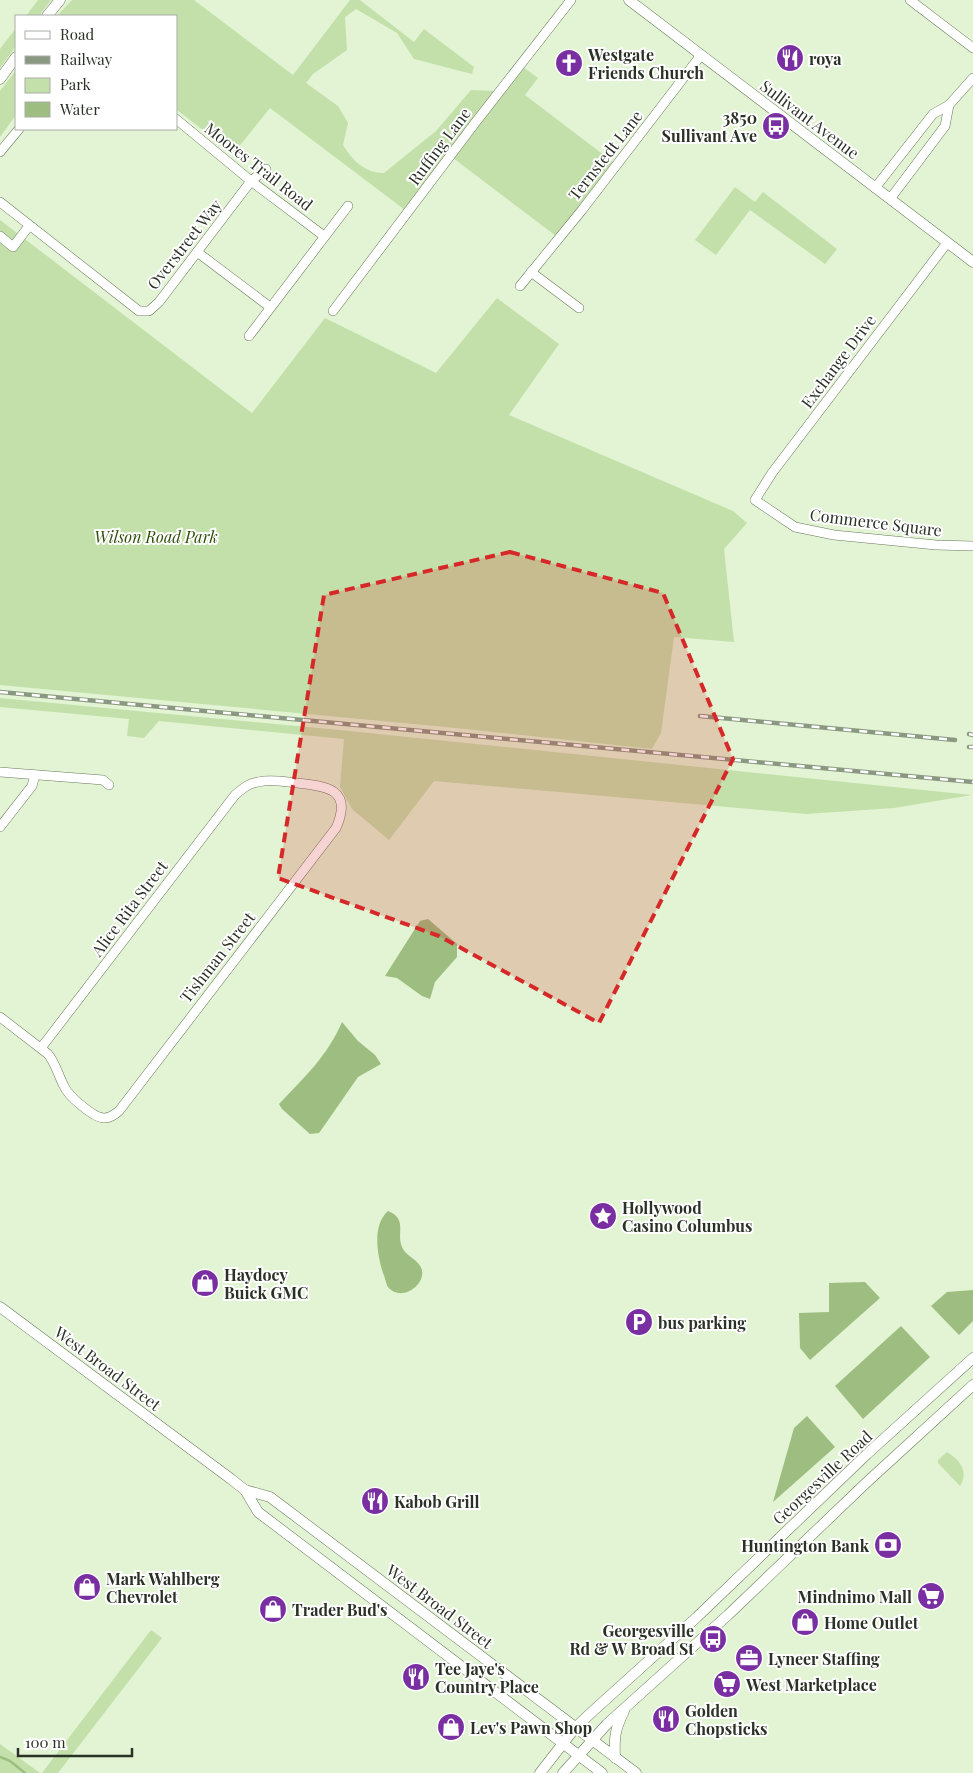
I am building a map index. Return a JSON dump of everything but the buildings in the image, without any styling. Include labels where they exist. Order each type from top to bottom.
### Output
[{"type":"main road","name":"Sullivant Avenue","points":[[629,0],[973,262]]},
{"type":"main road","points":[[48,15],[59,2]]},
{"type":"main road","points":[[0,79],[15,58]]},
{"type":"main road","name":"West Broad Street","points":[[0,1307],[245,1490],[270,1497],[636,1773]]},
{"type":"main road","name":"Georgesville Road","points":[[540,1773],[575,1728],[697,1617],[867,1454],[973,1358]]},
{"type":"main road","points":[[563,1773],[591,1740],[728,1615],[973,1384]]},
{"type":"main road","name":"West Broad Street","points":[[245,1490],[258,1512],[602,1773]]},
{"type":"main road","points":[[615,1758],[614,1736],[626,1707]]},
{"type":"street","name":"Ruffing Lane","points":[[333,311],[571,0]]},
{"type":"street","points":[[910,0],[973,48]]},
{"type":"street","name":"Ternstedt Lane","points":[[520,286],[582,210],[701,55]]},
{"type":"street","points":[[875,188],[933,114],[949,105],[973,78]]},
{"type":"street","points":[[890,199],[945,126],[949,105]]},
{"type":"street","name":"Moores Trail Road","points":[[178,121],[324,236]]},
{"type":"street","points":[[0,152],[18,130]]},
{"type":"street","name":"Overstreet Way","points":[[0,202],[139,311],[149,311],[159,302],[252,181],[266,169]]},
{"type":"street","points":[[248,336],[348,206]]},
{"type":"street","points":[[0,236],[13,247],[29,226]]},
{"type":"street","name":"Exchange Drive","points":[[754,500],[772,473],[948,243]]},
{"type":"street","points":[[197,252],[270,307]]},
{"type":"street","points":[[530,272],[579,308]]},
{"type":"street","name":"Commerce Square","points":[[754,500],[795,527],[834,535],[936,545],[973,546]]},
{"type":"street","points":[[0,772],[103,780],[109,785]]},
{"type":"street","points":[[0,827],[32,786],[35,775]]},
{"type":"street","name":"Alice Rita Street","points":[[41,1048],[224,809],[242,789],[258,782],[273,781],[320,786],[328,788],[335,793],[342,805]]},
{"type":"street","name":"Tishman Street","points":[[41,1048],[54,1061],[67,1092],[94,1114],[104,1118],[118,1112],[336,828],[342,805]]},
{"type":"street","points":[[0,1018],[41,1048]]},
{"type":"highlighted area","points":[[510,552],[663,593],[733,759],[599,1023],[439,936],[278,878],[324,595]]},
{"type":"green space","points":[[38,0],[51,0],[40,15],[27,15]]},
{"type":"green space","points":[[72,0],[194,0],[293,75],[350,0],[360,0],[414,42],[424,29],[474,67],[472,74],[414,59],[397,33],[356,9],[345,17],[347,50],[313,74],[306,83],[338,106],[348,123],[343,145],[360,165],[371,171],[384,173],[436,131],[471,90],[495,91],[405,210],[270,108],[233,154],[178,111],[178,15],[58,15]]},
{"type":"green space","points":[[15,29],[15,47],[0,68],[0,49]]},
{"type":"green space","points":[[523,67],[538,78],[525,95],[613,162],[556,236],[453,158]]},
{"type":"green space","points":[[15,71],[15,116],[0,137],[0,91]]},
{"type":"green space","points":[[735,187],[755,202],[763,192],[837,249],[825,264],[750,210],[716,255],[695,240]]},
{"type":"green space","name":"Wilson Road Park","points":[[0,220],[252,413],[325,318],[436,373],[497,298],[559,344],[509,415],[733,511],[747,523],[724,549],[734,642],[674,637],[661,733],[652,749],[446,727],[0,685]]},
{"type":"green space","points":[[0,698],[339,730],[972,795],[894,808],[806,814],[434,781],[389,840],[352,809],[340,787],[344,739],[159,721],[144,738],[127,736],[129,719],[0,707]]},
{"type":"green space","points":[[947,1452],[962,1467],[964,1476],[960,1486],[938,1463],[938,1460]]},
{"type":"green space","points":[[151,1630],[162,1638],[58,1773],[42,1773]]},
{"type":"green space","points":[[0,1744],[40,1773],[0,1773]]},
{"type":"water","points":[[428,919],[457,944],[457,957],[435,982],[430,999],[422,996],[397,978],[385,976],[420,921]]},
{"type":"water","points":[[342,1022],[358,1041],[375,1055],[381,1064],[358,1077],[319,1133],[310,1134],[282,1109],[279,1104],[323,1056]]},
{"type":"water","points":[[388,1211],[394,1214],[400,1222],[400,1242],[402,1247],[418,1263],[422,1270],[420,1282],[416,1287],[405,1293],[393,1291],[388,1287],[379,1257],[378,1232],[383,1217]]},
{"type":"water","points":[[865,1282],[880,1298],[810,1360],[800,1348],[799,1313],[829,1312],[829,1283]]},
{"type":"water","points":[[973,1290],[973,1321],[959,1335],[931,1306],[947,1292]]},
{"type":"water","points":[[901,1326],[930,1357],[863,1419],[835,1386]]},
{"type":"water","points":[[807,1416],[835,1447],[773,1502],[794,1428]]},
{"type":"waterway","points":[[0,1757],[10,1761],[25,1773]]},
{"type":"railway","points":[[0,692],[973,782]]},
{"type":"railway","points":[[700,716],[955,740]]},
{"type":"railway","points":[[969,734],[973,735]]},
{"type":"place","name":"roya","points":[[790,58]]},
{"type":"place","name":"Westgate Friends Church","points":[[569,63]]},
{"type":"place","name":"3850 Sullivant Ave","points":[[776,126]]},
{"type":"place","name":"Hollywood Casino Columbus","points":[[603,1216]]},
{"type":"place","name":"Haydocy Buick GMC","points":[[205,1283]]},
{"type":"place","name":"bus parking","points":[[639,1322]]},
{"type":"place","name":"Kabob Grill","points":[[375,1501]]},
{"type":"place","name":"Huntington Bank","points":[[888,1545]]},
{"type":"place","name":"Mark Wahlberg Chevrolet","points":[[87,1587]]},
{"type":"place","name":"Mindnimo Mall","points":[[931,1596]]},
{"type":"place","name":"Trader Bud's","points":[[273,1609]]},
{"type":"place","name":"Home Outlet","points":[[805,1622]]},
{"type":"place","name":"Georgesville Rd & W Broad St","points":[[713,1639]]},
{"type":"place","name":"Lyneer Staffing","points":[[749,1658]]},
{"type":"place","name":"Tee Jaye's Country Place","points":[[416,1677]]},
{"type":"place","name":"West Marketplace","points":[[727,1684]]},
{"type":"place","name":"Golden Chopsticks","points":[[666,1719]]},
{"type":"place","name":"Lev's Pawn Shop","points":[[451,1727]]}]
